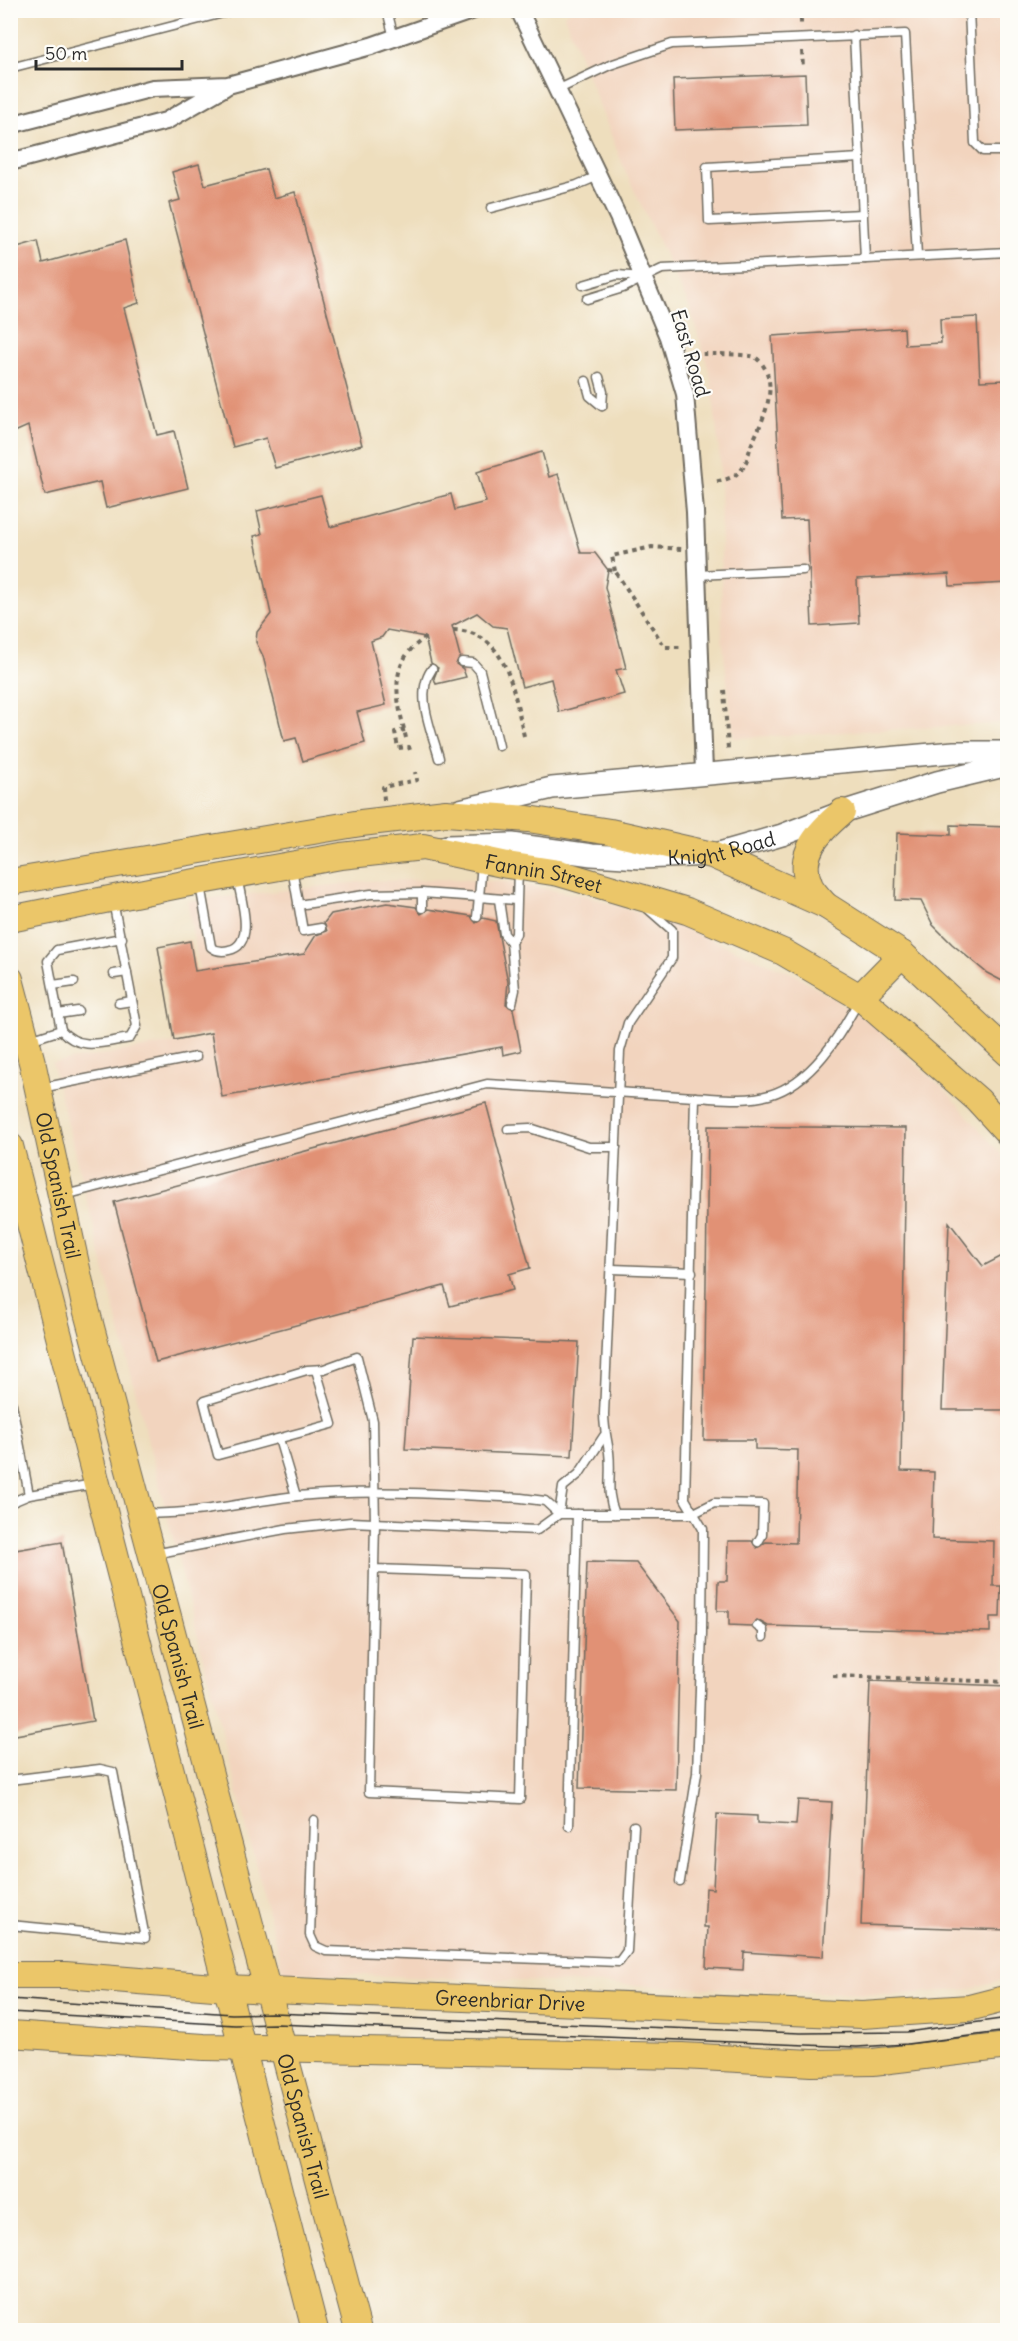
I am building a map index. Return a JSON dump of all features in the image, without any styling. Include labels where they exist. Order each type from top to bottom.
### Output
[{"type":"main road","points":[[825,905],[810,886],[806,869],[810,848],[817,832],[842,812]]},
{"type":"main road","points":[[10,882],[299,833],[446,813],[537,820],[610,832],[712,855],[825,905],[902,954],[1002,1042]]},
{"type":"main road","points":[[298,863],[299,833]]},
{"type":"main road","name":"Fannin Street","points":[[10,919],[298,863],[423,847],[518,867],[559,873],[687,911],[783,952],[860,997],[978,1100],[1008,1133]]},
{"type":"main road","points":[[860,997],[902,954]]},
{"type":"main road","name":"Old Spanish Trail","points":[[10,979],[38,1089],[86,1306],[165,1611],[358,2331]]},
{"type":"main road","name":"Old Spanish Trail","points":[[10,1146],[131,1619],[188,1828],[225,1988],[315,2331]]},
{"type":"main road","points":[[53,1316],[86,1306]]},
{"type":"main road","points":[[96,1483],[119,1503],[130,1536],[151,1555]]},
{"type":"main road","points":[[131,1619],[165,1611]]},
{"type":"main road","points":[[188,1828],[221,1817]]},
{"type":"main road","name":"Greenbriar Drive","points":[[10,1975],[65,1975],[225,1988],[862,2015],[969,2008],[1008,1998]]},
{"type":"main road","points":[[10,2034],[241,2048],[682,2056],[811,2063],[873,2062],[1008,2046]]},
{"type":"street","points":[[10,162],[166,121],[228,86],[394,38],[474,10]]},
{"type":"street","name":"East Road","points":[[519,10],[643,277],[668,337],[685,394],[697,575],[704,772]]},
{"type":"street","points":[[10,125],[153,88],[228,86]]},
{"type":"street","points":[[446,813],[552,788],[704,772],[954,752],[1008,752]]},
{"type":"street","name":"Knight Road","points":[[423,847],[512,844],[602,856],[642,858],[712,855],[782,836],[842,812],[937,782],[1008,765]]},
{"type":"lane","points":[[10,68],[235,10]]},
{"type":"lane","points":[[387,10],[394,38]]},
{"type":"lane","points":[[969,10],[975,143],[983,151],[1008,151]]},
{"type":"lane","points":[[557,90],[610,65],[672,44],[905,34],[917,256]]},
{"type":"lane","points":[[854,35],[865,259]]},
{"type":"lane","points":[[860,158],[707,167],[709,221],[863,214]]},
{"type":"lane","points":[[492,208],[578,185],[598,176]]},
{"type":"lane","points":[[587,299],[623,288],[662,269],[1008,252]]},
{"type":"lane","points":[[583,285],[617,275],[643,277]]},
{"type":"lane","points":[[586,381],[590,396],[602,406],[603,392],[599,377]]},
{"type":"lane","points":[[697,575],[803,570]]},
{"type":"lane","points":[[462,662],[473,663],[480,671],[500,746]]},
{"type":"lane","points":[[432,669],[426,678],[425,702],[439,758]]},
{"type":"lane","points":[[477,918],[482,860]]},
{"type":"lane","points":[[298,863],[298,905],[303,931],[321,928]]},
{"type":"lane","points":[[511,942],[516,934],[515,900],[518,867]]},
{"type":"lane","points":[[199,881],[211,946],[216,950],[232,950],[238,947],[244,934],[236,874]]},
{"type":"lane","points":[[298,905],[371,894],[422,893],[515,900]]},
{"type":"lane","points":[[422,893],[422,908]]},
{"type":"lane","points":[[615,1514],[608,1498],[609,1452],[604,1436],[620,1052],[628,1023],[672,958],[674,936],[672,930],[630,894]]},
{"type":"lane","points":[[113,899],[122,938],[137,1026],[130,1038],[83,1045],[70,1040],[61,1030],[48,961],[57,950],[122,938]]},
{"type":"lane","points":[[499,900],[504,934],[511,942],[515,990],[512,1003]]},
{"type":"lane","points":[[114,974],[127,972]]},
{"type":"lane","points":[[53,985],[74,981]]},
{"type":"lane","points":[[61,1196],[487,1084],[743,1099],[770,1095],[802,1076],[840,1036],[860,997]]},
{"type":"lane","points":[[119,1003],[132,1001]]},
{"type":"lane","points":[[58,1014],[78,1011]]},
{"type":"lane","points":[[26,1041],[61,1030]]},
{"type":"lane","points":[[38,1089],[196,1057]]},
{"type":"lane","points":[[680,1881],[697,1773],[702,1633],[703,1528],[692,1514],[685,1499],[695,1097]]},
{"type":"lane","points":[[508,1129],[530,1128],[589,1147],[616,1147]]},
{"type":"lane","points":[[612,1269],[692,1272]]},
{"type":"lane","points":[[316,1370],[332,1424],[218,1455],[204,1401],[357,1357],[373,1421],[375,1492],[369,1792],[520,1799],[526,1574],[374,1569]]},
{"type":"lane","points":[[12,1404],[29,1495]]},
{"type":"lane","points":[[560,1514],[563,1487],[579,1474],[604,1436]]},
{"type":"lane","points":[[279,1438],[296,1496]]},
{"type":"lane","points":[[10,1503],[29,1495],[96,1483]]},
{"type":"lane","points":[[140,1512],[172,1515],[296,1496],[375,1492],[521,1498],[545,1501],[560,1514]]},
{"type":"lane","points":[[151,1555],[285,1529],[351,1522],[537,1530],[560,1514],[692,1514],[714,1503],[763,1504],[762,1539]]},
{"type":"lane","points":[[569,1826],[577,1514]]},
{"type":"lane","points":[[10,1780],[100,1769],[113,1773],[145,1938],[10,1925]]},
{"type":"lane","points":[[314,1820],[310,1935],[315,1946],[326,1951],[619,1962],[627,1951],[634,1826]]},
{"type":"path","points":[[694,355],[700,352],[755,357],[765,370],[769,383],[768,410],[744,468],[730,478],[714,482]]},
{"type":"path","points":[[682,549],[652,547],[612,556],[615,571],[665,646],[686,647]]},
{"type":"path","points":[[608,570],[615,571]]},
{"type":"path","points":[[453,630],[466,630],[478,635],[493,644],[504,660],[525,740]]},
{"type":"path","points":[[406,738],[399,706],[399,669],[404,656],[425,638]]},
{"type":"path","points":[[724,690],[728,749]]},
{"type":"path","points":[[405,730],[395,732],[398,748],[409,747],[410,750]]},
{"type":"path","points":[[384,802],[383,787],[417,780],[415,772]]},
{"type":"path","points":[[833,1676],[1008,1682]]},
{"type":"shaded area","points":[[572,10],[1007,11],[1007,723],[734,738],[722,637],[720,460],[711,378],[690,308],[626,173],[564,15]]},
{"type":"shaded area","points":[[450,879],[507,882],[591,897],[676,925],[798,976],[867,1020],[947,1092],[1007,1161],[1007,1978],[969,1989],[894,1995],[283,1972],[52,1063],[211,1037],[187,901],[370,881]]},
{"type":"building","points":[[805,74],[807,125],[675,130],[673,79]]},
{"type":"building","points":[[199,164],[205,185],[266,169],[274,198],[295,192],[362,445],[275,468],[266,438],[233,447],[169,203],[180,200],[172,172]]},
{"type":"building","points":[[125,240],[139,303],[124,308],[157,435],[174,431],[188,488],[106,508],[100,482],[45,495],[28,426],[10,434],[10,249],[38,241],[43,263]]},
{"type":"building","points":[[977,317],[980,381],[1008,380],[1008,583],[950,586],[949,574],[857,579],[859,623],[812,626],[807,519],[782,520],[772,336],[904,328],[905,345],[941,343],[940,319]]},
{"type":"building","points":[[542,452],[549,477],[558,474],[581,553],[595,553],[608,570],[605,587],[626,668],[616,670],[624,694],[559,712],[551,679],[522,687],[507,628],[493,626],[477,613],[452,626],[460,656],[456,664],[463,669],[466,677],[436,684],[434,678],[438,668],[431,663],[425,637],[387,630],[382,637],[371,641],[386,705],[357,712],[365,743],[303,761],[296,738],[284,741],[263,656],[256,642],[257,632],[271,614],[254,536],[262,534],[257,511],[321,495],[330,527],[451,494],[455,510],[486,502],[477,472]]},
{"type":"building","points":[[951,825],[1008,827],[1008,984],[987,973],[952,944],[933,925],[921,901],[895,900],[897,833],[951,835]]},
{"type":"building","points":[[387,903],[416,907],[421,914],[428,909],[471,916],[476,923],[483,918],[496,921],[508,982],[506,1004],[513,1009],[521,1051],[503,1055],[502,1047],[222,1097],[211,1033],[174,1040],[158,947],[190,941],[195,971],[304,954],[316,935],[327,931],[324,923],[331,914]]},
{"type":"building","points":[[486,1103],[530,1268],[509,1274],[513,1290],[450,1306],[444,1286],[156,1362],[114,1202]]},
{"type":"building","points":[[708,1126],[906,1128],[901,1471],[934,1472],[932,1539],[994,1541],[993,1586],[1001,1586],[1000,1617],[990,1617],[990,1632],[768,1626],[757,1620],[751,1626],[729,1625],[729,1611],[717,1611],[718,1581],[727,1581],[728,1541],[752,1541],[757,1548],[766,1542],[796,1543],[798,1450],[755,1449],[755,1440],[704,1440]]},
{"type":"building","points":[[949,1222],[983,1266],[1008,1253],[1004,1410],[942,1410]]},
{"type":"building","points":[[413,1336],[579,1342],[572,1456],[405,1449]]},
{"type":"building","points":[[62,1542],[93,1721],[10,1736],[10,1551]]},
{"type":"building","points":[[587,1562],[636,1563],[680,1621],[676,1790],[579,1788]]},
{"type":"building","points":[[870,1681],[1008,1686],[1008,1930],[861,1925]]},
{"type":"building","points":[[798,1800],[832,1802],[823,1957],[744,1952],[743,1970],[706,1968],[708,1927],[704,1927],[706,1888],[713,1889],[717,1814],[757,1816],[757,1823],[796,1825]]},
{"type":"tram line","points":[[10,1999],[232,2014],[273,2013],[801,2033],[907,2032],[1008,2018]]},
{"type":"tram line","points":[[10,2012],[235,2025],[276,2024],[857,2047],[907,2044],[1008,2031]]}]
